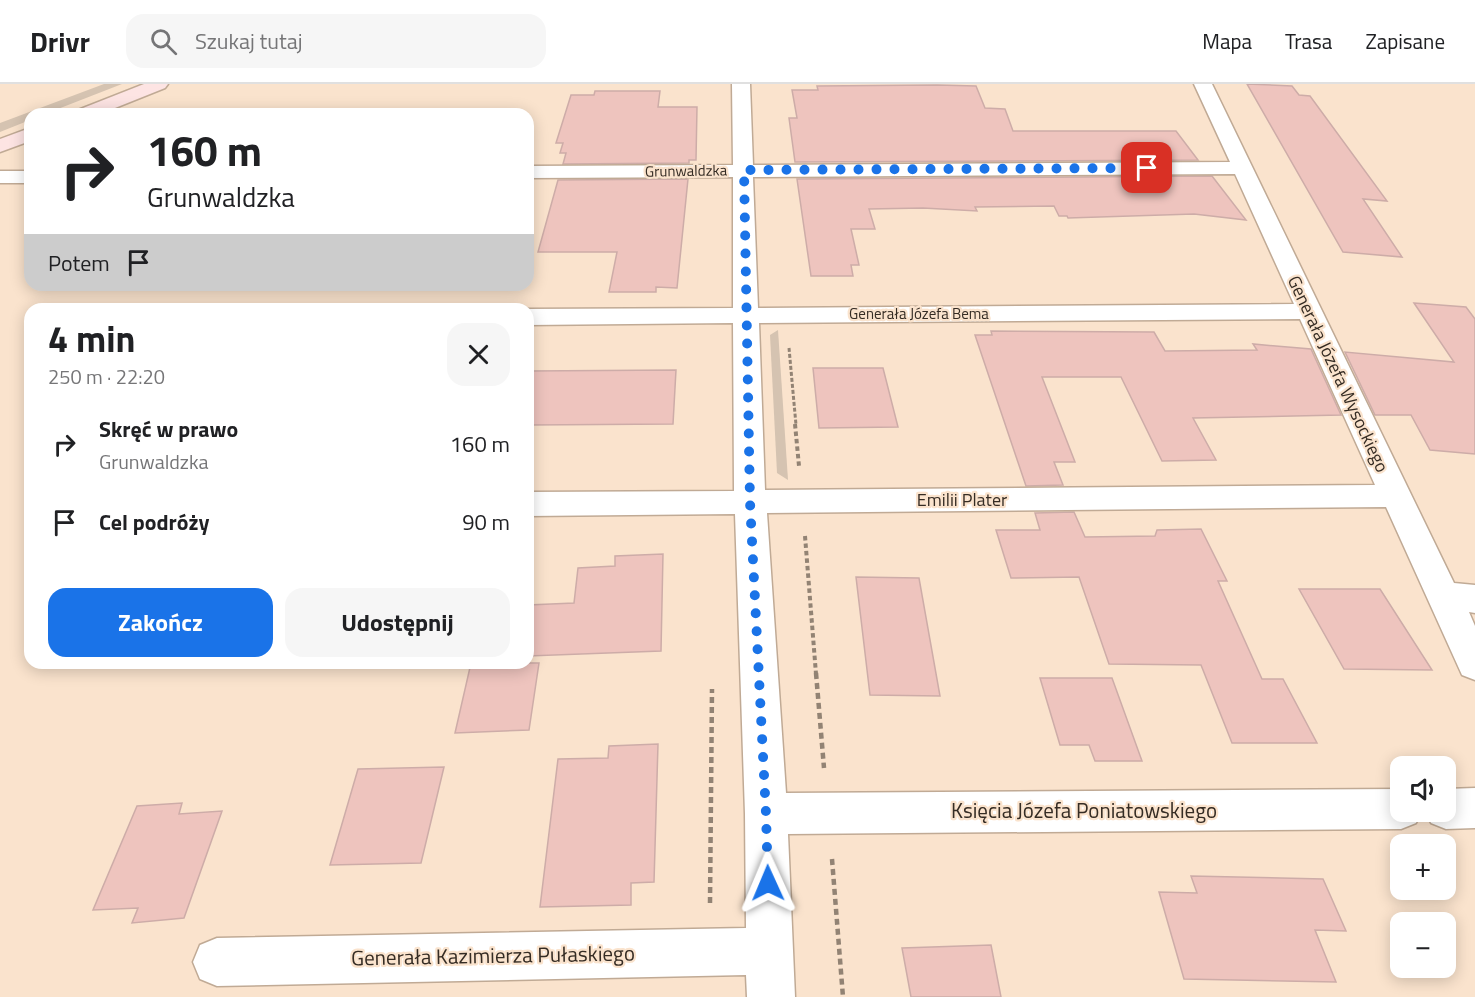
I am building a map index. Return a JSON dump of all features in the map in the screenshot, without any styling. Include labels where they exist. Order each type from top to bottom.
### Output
[{"type":"street","points":[[83,108],[140,84]]},
{"type":"street","points":[[99,108],[159,84]]},
{"type":"street","points":[[741,84],[750,502],[766,814],[771,997]]},
{"type":"street","name":"Generała Józefa Wysockiego","points":[[1203,84],[1396,496],[1460,597],[1475,664]]},
{"type":"street","points":[[0,146],[24,136]]},
{"type":"street","name":"Grunwaldzka","points":[[534,172],[1241,168]]},
{"type":"street","points":[[0,177],[24,177]]},
{"type":"street","name":"Generała Józefa Bema","points":[[534,317],[1310,311]]},
{"type":"street","name":"Emilii Plater","points":[[534,504],[1396,496]]},
{"type":"street","points":[[1456,809],[1475,808]]},
{"type":"street","name":"Księcia Józefa Poniatowskiego","points":[[766,814],[1390,809]]},
{"type":"street","name":"Generała Kazimierza Pułaskiego","points":[[217,962],[769,951]]},
{"type":"shaded area","points":[[104,84],[122,84],[60,108],[40,108]]},
{"type":"shaded area","points":[[24,114],[24,122],[0,132],[0,123]]},
{"type":"shaded area","points":[[778,330],[788,480],[777,473],[770,335]]},
{"type":"building","points":[[1247,84],[1292,86],[1299,95],[1310,96],[1387,201],[1363,199],[1402,257],[1343,252]]},
{"type":"building","points":[[817,86],[976,86],[985,108],[1005,109],[1013,131],[1176,131],[1198,160],[795,162],[789,118],[797,118],[792,90],[818,90]]},
{"type":"building","points":[[595,91],[660,91],[658,107],[697,107],[696,160],[689,160],[689,163],[563,164],[566,153],[560,153],[563,143],[556,143],[571,95],[594,95]]},
{"type":"building","points":[[1212,176],[1246,220],[1194,214],[1068,218],[1059,216],[1054,206],[975,207],[977,211],[923,208],[869,209],[875,229],[851,229],[859,265],[851,265],[853,276],[811,276],[797,179]]},
{"type":"building","points":[[688,179],[677,288],[656,287],[656,292],[609,292],[617,252],[538,252],[558,180]]},
{"type":"building","points":[[1414,303],[1466,307],[1475,319],[1475,454],[1430,450],[1411,415],[1375,415],[1345,352],[1454,362]]},
{"type":"building","points":[[991,331],[1154,332],[1165,351],[1257,350],[1253,344],[1311,349],[1341,415],[1193,418],[1216,460],[1162,461],[1121,377],[1042,377],[1075,462],[1054,462],[1063,485],[1026,486],[975,335],[992,335]]},
{"type":"building","points":[[813,368],[883,368],[898,427],[819,428]]},
{"type":"building","points":[[676,370],[673,424],[534,425],[534,371]]},
{"type":"building","points":[[1074,512],[1085,537],[1155,536],[1157,530],[1201,529],[1227,581],[1218,581],[1262,679],[1283,679],[1317,743],[1232,743],[1201,665],[1109,664],[1079,577],[1011,578],[996,530],[1040,530],[1035,513]]},
{"type":"building","points":[[663,554],[661,651],[534,656],[534,605],[574,603],[578,568],[615,566],[615,556]]},
{"type":"building","points":[[856,577],[919,578],[940,696],[870,695]]},
{"type":"building","points":[[1299,589],[1380,589],[1432,670],[1344,669]]},
{"type":"building","points":[[534,663],[539,663],[529,730],[455,733],[470,669],[534,669]]},
{"type":"building","points":[[1040,678],[1112,678],[1142,761],[1095,761],[1089,745],[1060,745]]},
{"type":"building","points":[[658,744],[654,882],[631,883],[631,905],[540,907],[558,759],[608,758],[609,746]]},
{"type":"building","points":[[444,767],[421,863],[330,865],[358,769]]},
{"type":"building","points":[[182,803],[179,814],[222,811],[184,918],[132,923],[138,908],[93,910],[137,806]]},
{"type":"building","points":[[1191,876],[1323,879],[1346,931],[1315,930],[1336,982],[1184,979],[1159,892],[1197,893]]},
{"type":"building","points":[[991,945],[1001,997],[911,997],[902,948]]},
{"type":"route","points":[[768,883],[750,502],[744,170],[1147,168]]}]
